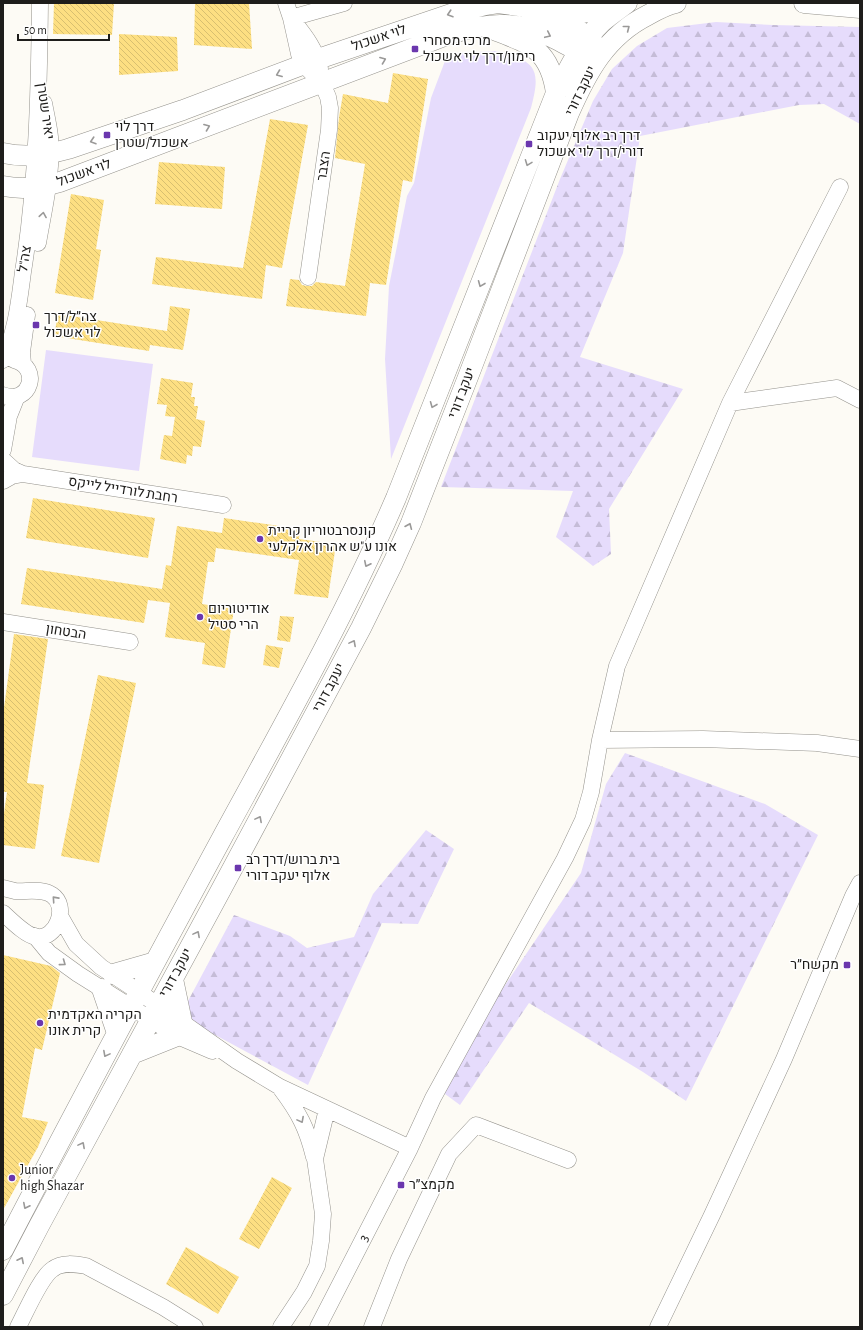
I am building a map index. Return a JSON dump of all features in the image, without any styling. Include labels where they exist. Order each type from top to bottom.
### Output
[{"type":"main road","points":[[543,12],[580,14],[594,12],[623,3]]},
{"type":"main road","name":"יעקב דורי","points":[[3,1250],[117,1033],[350,600],[372,554],[399,490],[556,93],[584,44],[603,21],[627,3]]},
{"type":"main road","name":"יעקב דורי","points":[[3,1295],[38,1226],[173,979],[357,635],[393,563],[468,378],[569,114],[587,73],[611,42],[628,27],[657,10],[676,3]]},
{"type":"main road","points":[[804,3],[860,8]]},
{"type":"main road","name":"לוי אשכול","points":[[3,153],[19,156],[43,154],[68,149],[183,110],[311,61],[450,14],[485,4],[512,5],[543,12],[584,44]]},
{"type":"main road","name":"לוי אשכול","points":[[3,186],[24,189],[38,183],[72,178],[450,34],[483,26],[501,24],[525,27],[554,38],[584,44]]},
{"type":"main road","points":[[483,26],[516,39],[540,52],[551,70],[556,93]]},
{"type":"main road","points":[[584,44],[600,55]]},
{"type":"main road","points":[[117,1033],[107,981],[155,962]]},
{"type":"main road","points":[[132,1054],[180,1029],[173,979]]},
{"type":"street","name":"יאיר שטרן","points":[[38,183],[43,154],[50,137],[39,72],[40,3]]},
{"type":"street","name":"הצבר","points":[[286,3],[292,18],[311,44],[311,61],[328,97],[330,118],[308,277]]},
{"type":"street","points":[[292,18],[344,3]]},
{"type":"street","name":"צה\"ל","points":[[3,361],[16,320],[38,183]]},
{"type":"street","name":"צה\"ל","points":[[10,396],[25,392],[30,380],[29,371],[23,364],[22,352],[38,183]]},
{"type":"street","name":"3","points":[[318,1327],[410,1148],[433,1098],[565,858],[583,820],[591,792],[600,740],[617,666],[730,403],[840,187]]},
{"type":"street","points":[[3,361],[12,360],[23,364]]},
{"type":"street","points":[[730,403],[837,388],[860,400]]},
{"type":"street","points":[[3,450],[9,416],[10,396]]},
{"type":"street","name":"רחבת לורדייל לייקס","points":[[3,460],[14,470],[23,474],[223,505]]},
{"type":"street","name":"רחבת לורדייל לייקס","points":[[3,481],[12,476],[23,474]]},
{"type":"street","name":"הבטחון","points":[[3,622],[130,642]]},
{"type":"street","points":[[600,740],[703,739],[810,742],[860,749]]},
{"type":"street","points":[[658,1327],[712,1215],[784,1059],[850,903],[860,883]]},
{"type":"street","points":[[3,888],[16,891],[38,891],[52,895],[58,901],[60,916],[54,930],[41,937],[29,934],[3,913]]},
{"type":"street","points":[[60,916],[76,944],[101,967],[107,981]]},
{"type":"street","points":[[35,936],[49,953],[78,974],[107,981],[180,1029],[280,1087],[410,1148]]},
{"type":"street","points":[[280,1087],[303,1122],[309,1135],[315,1159],[323,1214],[321,1241],[316,1266],[304,1292],[281,1327]]},
{"type":"street","points":[[315,1159],[327,1109]]},
{"type":"street","points":[[372,1327],[399,1259],[449,1154],[476,1126],[568,1160]]},
{"type":"street","points":[[18,1327],[43,1280],[52,1269],[60,1265],[73,1264],[86,1266],[163,1307],[195,1327]]},
{"type":"green space","points":[[716,22],[860,27],[860,124],[824,104],[799,105],[640,136],[623,253],[580,357],[683,389],[609,509],[611,554],[593,566],[556,537],[573,491],[441,487],[560,179],[593,101],[612,69],[637,46],[667,28]]},
{"type":"green space","points":[[495,51],[519,58],[532,68],[536,83],[531,108],[391,459],[385,359],[389,286],[407,196],[414,183],[431,98],[445,61],[458,53]]},
{"type":"green space","points":[[46,350],[153,364],[139,471],[32,457]]},
{"type":"green space","points":[[625,753],[765,804],[818,835],[686,1101],[643,1072],[529,1003],[460,1105],[441,1091],[501,991],[581,873],[606,784]]},
{"type":"green space","points":[[426,830],[454,849],[418,924],[382,923],[308,1085],[180,1016],[234,915],[290,936],[307,948],[354,937],[373,894]]},
{"type":"building","points":[[54,3],[114,3],[112,35],[53,34]]},
{"type":"building","points":[[195,3],[249,3],[252,49],[194,45]]},
{"type":"building","points":[[119,34],[177,37],[178,71],[119,75]]},
{"type":"building","points":[[393,73],[428,79],[412,182],[403,180],[386,285],[370,283],[366,316],[286,306],[290,279],[299,280],[302,285],[307,286],[312,286],[316,282],[345,286],[365,164],[335,158],[343,94],[388,103]]},
{"type":"building","points":[[270,119],[308,125],[282,268],[266,265],[262,299],[152,284],[156,257],[243,268]]},
{"type":"building","points":[[159,162],[225,167],[222,209],[155,204]]},
{"type":"building","points":[[71,194],[104,200],[96,249],[101,250],[93,300],[55,293]]},
{"type":"building","points":[[170,306],[190,309],[183,350],[150,345],[149,351],[54,336],[58,314],[167,331]]},
{"type":"building","points":[[161,378],[193,383],[191,397],[195,397],[194,406],[198,406],[196,419],[205,421],[201,447],[193,446],[192,456],[187,455],[186,464],[160,459],[164,435],[172,436],[175,417],[165,416],[167,405],[157,404]]},
{"type":"building","points":[[33,498],[155,518],[148,558],[26,538]]},
{"type":"building","points":[[224,518],[300,529],[299,539],[336,544],[328,598],[294,594],[299,560],[216,548],[214,562],[208,562],[202,604],[234,609],[225,668],[202,664],[205,643],[165,637],[170,603],[148,600],[144,623],[21,604],[27,568],[162,589],[166,565],[171,566],[177,526],[222,533]]},
{"type":"building","points":[[280,616],[294,617],[290,642],[277,640]]},
{"type":"building","points":[[14,634],[48,639],[27,783],[44,785],[35,849],[3,845],[3,820],[7,792],[3,792],[3,715]]},
{"type":"building","points":[[266,645],[283,648],[279,668],[263,665]]},
{"type":"building","points":[[98,675],[136,683],[99,863],[61,856]]},
{"type":"building","points":[[3,955],[51,966],[60,973],[42,1050],[35,1048],[22,1117],[48,1122],[38,1147],[3,1210]]},
{"type":"building","points":[[272,1177],[292,1188],[259,1249],[239,1239]]},
{"type":"building","points":[[186,1247],[239,1277],[218,1314],[166,1284]]},
{"type":"place","name":"מרכז מסחרי רימון/דרך לוי אשכול","points":[[415,49]]},
{"type":"place","name":"דרך לוי אשכול/שטרן","points":[[107,135]]},
{"type":"place","name":"דרך רב אלוף יעקוב דורי/דרך לוי אשכול","points":[[529,144]]},
{"type":"place","name":"צה״ל/דרך לוי אשכול","points":[[36,325]]},
{"type":"place","name":"קונסרבטוריון קריית אונו ע\"ש אהרון אלקלעי","points":[[260,539]]},
{"type":"place","name":"אודיטוריום הרי סטיל","points":[[200,617]]},
{"type":"place","name":"בית ברוש/דרך רב אלוף יעקב דורי","points":[[238,868]]},
{"type":"place","name":"מקשח״ר","points":[[847,965]]},
{"type":"place","name":"הקריה האקדמית קרית אונו","points":[[40,1023]]},
{"type":"place","name":"Junior high Shazar","points":[[12,1178]]},
{"type":"place","name":"מקמצ״ר","points":[[401,1185]]}]
